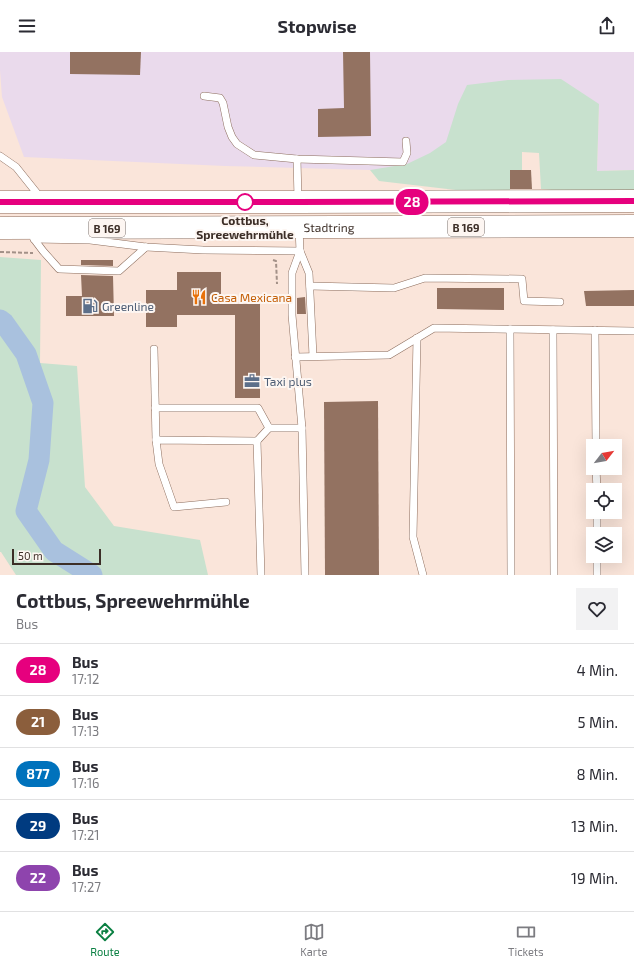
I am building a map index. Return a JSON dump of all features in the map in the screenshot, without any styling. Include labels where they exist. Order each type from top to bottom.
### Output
[{"type":"main road","name":"B 169","points":[[0,202],[634,201]]},
{"type":"main road","name":"Stadtring","points":[[0,228],[634,226]]},
{"type":"lane","points":[[204,96],[220,98],[223,103],[232,137],[237,144],[254,155],[297,159],[403,162],[407,153],[406,141]]},
{"type":"lane","points":[[0,156],[16,167],[44,202]]},
{"type":"lane","points":[[297,159],[298,202]]},
{"type":"lane","points":[[299,228],[300,251],[310,273],[313,356]]},
{"type":"lane","points":[[146,247],[119,271],[59,269],[30,239],[90,240],[146,247],[203,250],[300,251]]},
{"type":"lane","points":[[300,251],[292,273],[292,315],[302,428],[305,575]]},
{"type":"lane","points":[[310,286],[394,288],[425,278],[522,278],[524,301],[560,302]]},
{"type":"lane","points":[[295,357],[389,355],[434,328],[634,331]]},
{"type":"lane","points":[[510,329],[511,575]]},
{"type":"lane","points":[[553,330],[554,575]]},
{"type":"lane","points":[[595,330],[596,439]]},
{"type":"lane","points":[[417,338],[413,537],[422,575]]},
{"type":"lane","points":[[154,349],[156,440],[159,464],[174,507],[226,502]]},
{"type":"lane","points":[[155,408],[258,408],[269,428]]},
{"type":"lane","points":[[261,575],[257,441],[269,428],[302,428]]},
{"type":"lane","points":[[156,440],[257,441]]},
{"type":"lane","points":[[597,563],[597,575]]},
{"type":"shaded area","points":[[0,52],[634,52],[634,170],[597,171],[599,104],[475,166],[370,170],[225,166],[24,157],[2,97]]},
{"type":"green space","points":[[561,79],[599,104],[597,171],[634,170],[634,193],[595,194],[541,189],[539,153],[522,152],[522,170],[510,170],[510,190],[473,192],[379,181],[370,170],[407,164],[430,153],[446,142],[458,104],[467,85],[508,80]]},
{"type":"green space","points":[[0,257],[41,260],[40,363],[77,366],[85,487],[114,526],[200,540],[208,575],[16,575],[0,552]]},
{"type":"building","points":[[70,52],[141,52],[140,75],[70,74]]},
{"type":"building","points":[[343,52],[370,52],[371,136],[318,137],[318,109],[344,108]]},
{"type":"building","points":[[510,170],[531,170],[532,189],[510,189]]},
{"type":"building","points":[[81,260],[113,260],[113,266],[81,265]]},
{"type":"building","points":[[177,272],[221,272],[221,304],[260,304],[260,398],[235,398],[235,315],[177,315],[177,327],[146,327],[146,290],[177,290]]},
{"type":"building","points":[[81,275],[113,276],[114,316],[66,316],[66,296],[82,296]]},
{"type":"building","points":[[437,288],[504,288],[504,310],[437,309]]},
{"type":"building","points":[[634,290],[634,306],[586,306],[584,291]]},
{"type":"building","points":[[305,297],[306,314],[297,314],[297,298]]},
{"type":"building","points":[[378,401],[379,575],[325,575],[324,402]]},
{"type":"waterway","points":[[0,320],[4,323],[26,354],[43,403],[39,460],[26,511],[54,551],[92,575]]},
{"type":"bus line","name":"28","points":[[0,202],[634,201]]},
{"type":"place","name":"Cottbus, Spreewehrmühle","points":[[245,202]]},
{"type":"place","name":"Casa Mexicana","points":[[199,297]]},
{"type":"place","name":"Greenline","points":[[90,306]]},
{"type":"place","name":"Taxi plus","points":[[252,381]]}]
